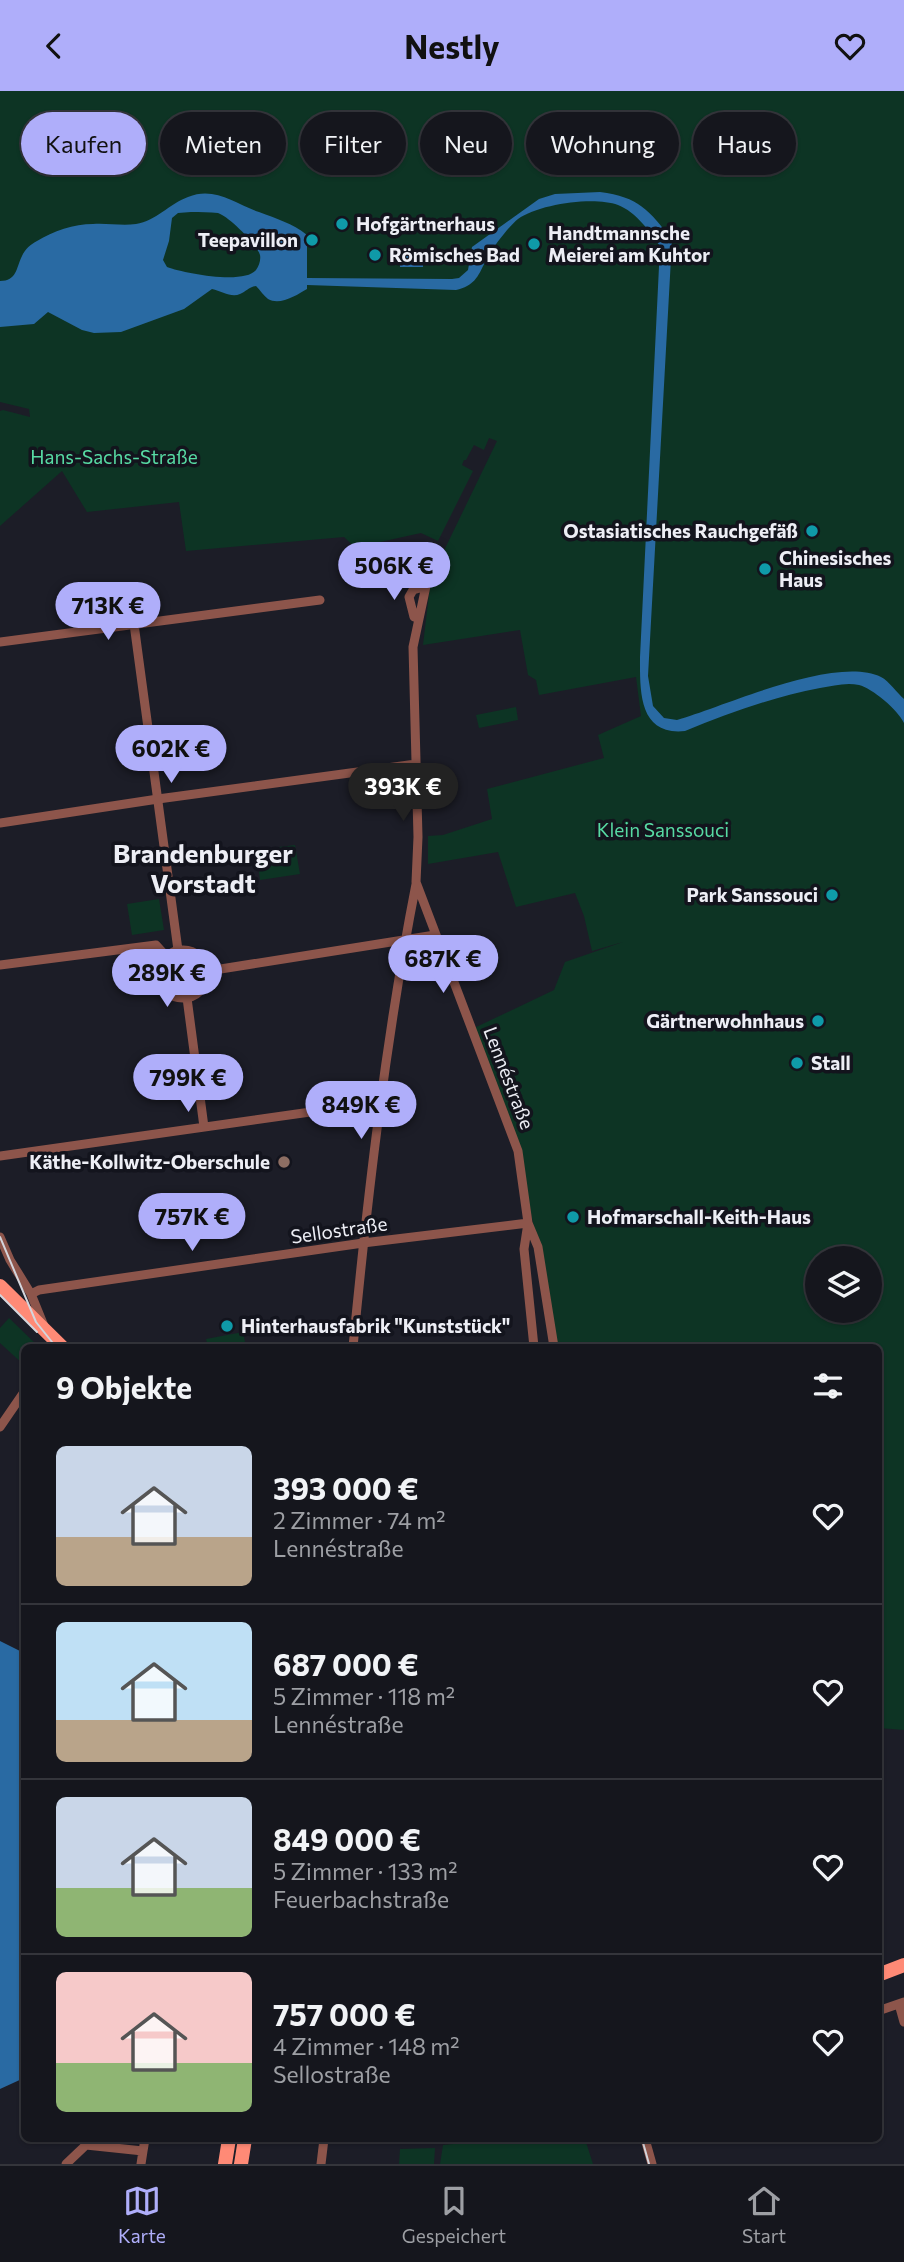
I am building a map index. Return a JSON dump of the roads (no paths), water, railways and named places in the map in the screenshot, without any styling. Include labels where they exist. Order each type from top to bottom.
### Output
[{"type":"main road","points":[[0,1286],[57,1344]]},
{"type":"main road","points":[[882,1973],[904,1965]]},
{"type":"main road","points":[[225,2164],[229,2142]]},
{"type":"main road","points":[[241,2164],[244,2142]]},
{"type":"street","points":[[0,642],[320,600]]},
{"type":"street","name":"Lennéstraße","points":[[412,617],[418,837],[416,882],[518,1151],[527,1223],[524,1249],[534,1344]]},
{"type":"street","points":[[134,624],[178,950]]},
{"type":"street","points":[[0,823],[416,764]]},
{"type":"street","points":[[353,1344],[381,1103],[416,882]]},
{"type":"street","points":[[208,971],[435,935]]},
{"type":"street","points":[[0,965],[156,945],[166,956]]},
{"type":"street","points":[[178,950],[194,951],[205,963],[208,971],[205,985],[194,996],[187,998],[172,995],[162,984],[159,969],[166,956],[178,950]]},
{"type":"street","points":[[187,998],[204,1127]]},
{"type":"street","points":[[0,1156],[381,1103]]},
{"type":"street","name":"Lennéstraße","points":[[527,1223],[538,1247],[554,1344]]},
{"type":"street","name":"Sellostraße","points":[[31,1294],[39,1290],[363,1243],[527,1223]]},
{"type":"street","points":[[0,1237],[10,1260],[31,1294],[46,1332]]},
{"type":"street","points":[[0,1427],[21,1396]]},
{"type":"street","points":[[882,2010],[902,2003],[904,2022]]},
{"type":"street","points":[[141,2164],[144,2142]]},
{"type":"street","points":[[321,2164],[324,2142]]},
{"type":"street","points":[[646,2142],[652,2164]]},
{"type":"street","points":[[66,2164],[86,2145],[143,2151]]},
{"type":"water","points":[[600,192],[624,197],[649,213],[672,240],[648,676],[653,706],[664,718],[677,720],[809,677],[836,672],[861,672],[881,677],[904,699],[904,723],[891,706],[877,695],[859,685],[849,684],[768,701],[685,731],[670,731],[658,726],[650,718],[642,696],[640,657],[660,246],[647,228],[625,208],[595,201],[567,203],[527,214],[514,222],[500,239],[475,280],[456,290],[307,285],[307,289],[288,299],[273,301],[256,286],[237,295],[212,289],[184,309],[121,332],[94,333],[82,330],[48,312],[34,324],[0,327],[0,281],[13,276],[26,249],[43,237],[78,225],[131,225],[143,222],[181,200],[198,194],[225,197],[296,227],[307,235],[307,278],[452,279],[459,278],[468,270],[472,247],[539,199],[555,194]],"holes":[[[178,213],[218,213],[242,231],[260,255],[256,270],[239,277],[227,277],[199,275],[167,267],[163,260],[172,218]]]},
{"type":"water","points":[[423,251],[423,267],[400,267],[399,252]]},
{"type":"water","points":[[0,1641],[21,1652],[21,2079],[0,2089]]},
{"type":"tram line","points":[[0,1237],[36,1322],[54,1344]]},
{"type":"tram line","points":[[0,1295],[37,1332]]},
{"type":"tram line","points":[[643,2142],[649,2164]]},
{"type":"place","name":"Hofgärtnerhaus","points":[[342,224]]},
{"type":"place","name":"Teepavillon","points":[[312,240]]},
{"type":"place","name":"Handtmannsche Meierei am Kuhtor","points":[[534,244]]},
{"type":"place","name":"Römisches Bad","points":[[375,255]]},
{"type":"place","name":"Ostasiatisches Rauchgefäß","points":[[812,531]]},
{"type":"place","name":"Chinesisches Haus","points":[[765,569]]},
{"type":"place","name":"Park Sanssouci","points":[[832,895]]},
{"type":"place","name":"Gärtnerwohnhaus","points":[[818,1021]]},
{"type":"place","name":"Stall","points":[[797,1063]]},
{"type":"place","name":"Käthe-Kollwitz-Oberschule","points":[[284,1162]]},
{"type":"place","name":"Hofmarschall-Keith-Haus","points":[[573,1217]]},
{"type":"place","name":"Hinterhausfabrik \"Kunststück\"","points":[[227,1326]]},
{"type":"district","name":"Brandenburger Vorstadt","points":[[203,868]]},
{"type":"park label","name":"Hans-Sachs-Straße","points":[[114,457]]},
{"type":"park label","name":"Klein Sanssouci","points":[[663,830]]}]
